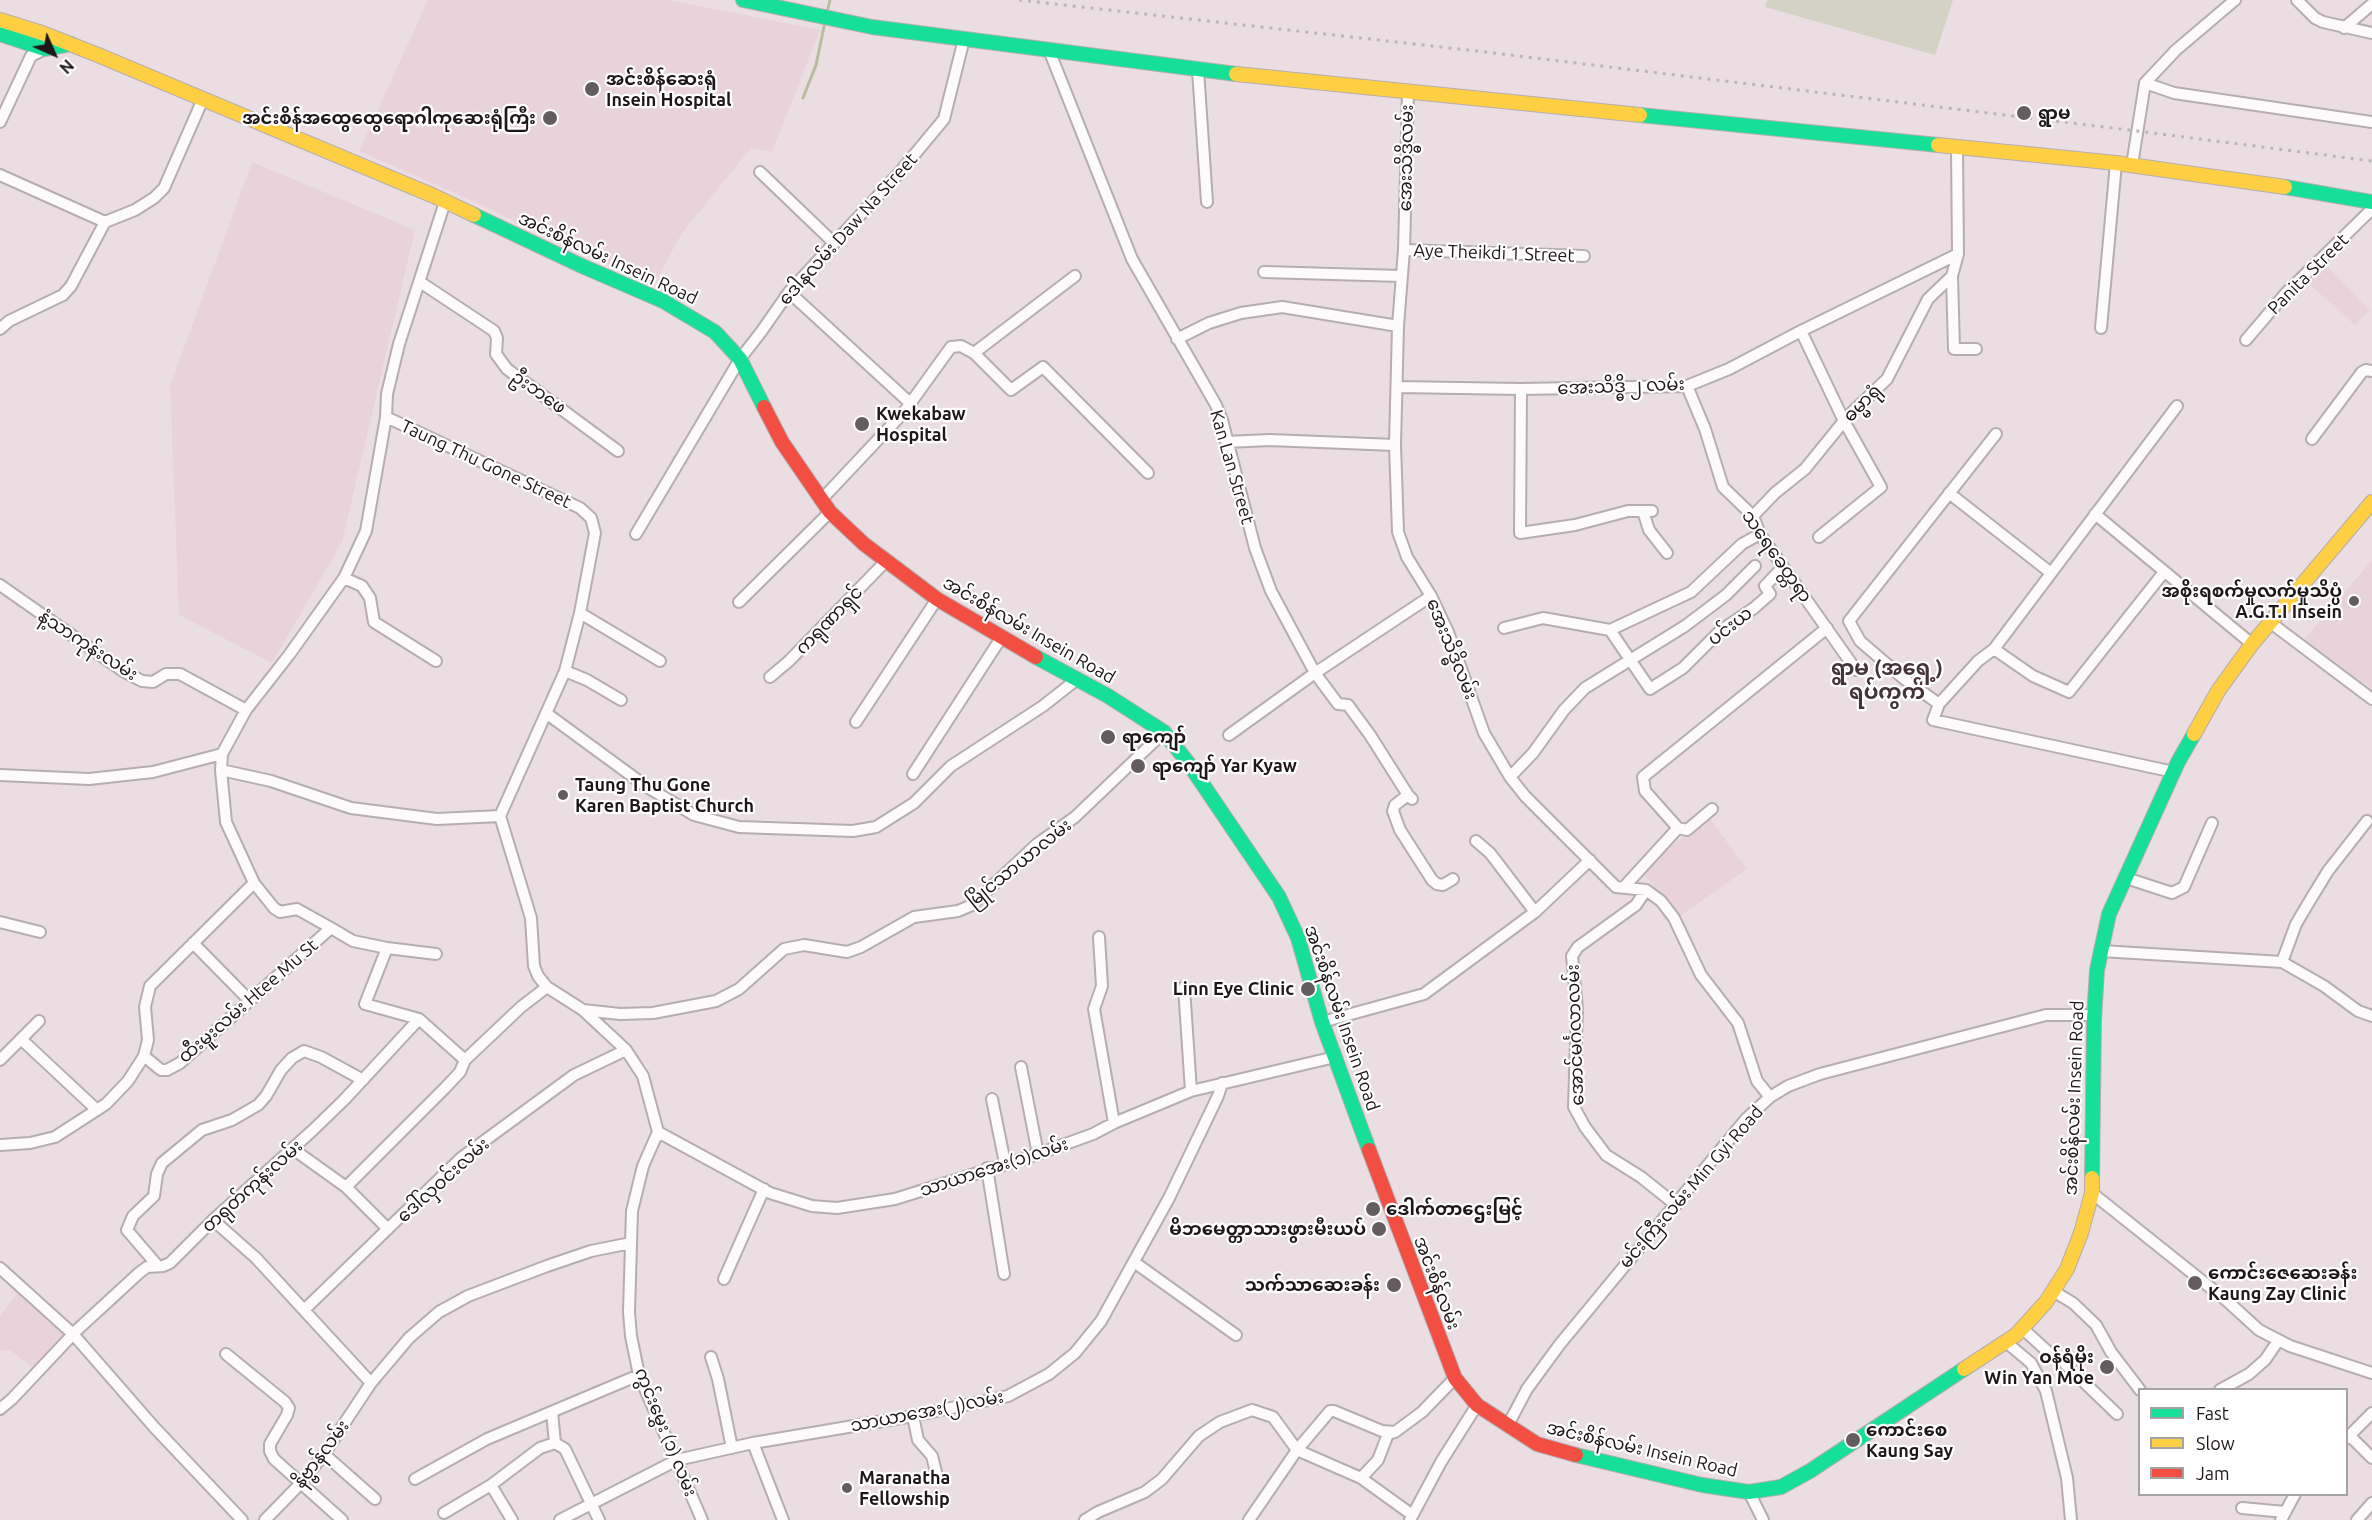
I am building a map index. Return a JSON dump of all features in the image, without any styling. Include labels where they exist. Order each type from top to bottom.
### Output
[{"type":"main road","points":[[743,0],[873,27],[1198,70],[2116,163],[2301,189],[2372,202]]},
{"type":"main road","points":[[0,20],[70,44]]},
{"type":"main road","points":[[0,33],[41,47],[70,44]]},
{"type":"main road","name":"အင်းစိန်လမ်း Insein Road","points":[[70,44],[445,201],[582,266],[663,301],[715,332],[740,358],[782,442],[823,498],[830,512],[864,544],[936,599],[1001,638],[1108,696],[1164,732],[1189,764],[1279,897],[1298,938],[1322,1022],[1362,1134]]},
{"type":"main road","name":"အင်းစိန်လမ်း Insein Road","points":[[1508,1425],[1536,1444],[1571,1455],[1702,1485],[1749,1492],[1781,1487],[1810,1471],[2006,1342],[2022,1328],[2046,1302],[2067,1269],[2081,1233],[2092,1193],[2094,1015],[2097,970],[2109,914],[2174,772],[2218,692],[2252,644],[2372,502]]},
{"type":"main road","name":"အင်းစိန်လမ်း","points":[[1362,1134],[1455,1378],[1477,1405],[1508,1425]]},
{"type":"street","points":[[2132,165],[2145,83],[2176,50],[2235,0]]},
{"type":"street","points":[[2297,0],[2315,18],[2344,28],[2372,33]]},
{"type":"street","points":[[2344,28],[2372,4]]},
{"type":"street","name":"ဒေါနလမ်း Daw Na Street","points":[[636,534],[740,358],[789,292],[900,172],[944,119],[964,39]]},
{"type":"street","points":[[0,122],[31,56],[41,47]]},
{"type":"street","name":"Kan Lan Street","points":[[1049,50],[1132,259],[1216,405],[1259,559],[1271,591],[1315,673],[1338,704],[1348,705],[1376,743],[1410,797],[1395,805],[1393,811],[1400,830],[1432,880],[1443,885],[1453,879]]},
{"type":"street","points":[[1198,70],[1207,202]]},
{"type":"street","points":[[2145,83],[2174,93],[2372,122]]},
{"type":"street","name":"အေးသိဒ္ဓိလမ်း","points":[[1408,92],[1404,250],[1398,326],[1395,446],[1398,532],[1407,557],[1431,597],[1448,632],[1484,733],[1510,777],[1525,796],[1616,887],[1646,890]]},
{"type":"street","points":[[0,329],[9,321],[63,295],[71,286],[105,222],[135,210],[154,198],[164,188],[203,99]]},
{"type":"street","points":[[1958,148],[1958,254],[1952,276],[1954,349],[1976,349]]},
{"type":"street","points":[[2101,328],[2116,163]]},
{"type":"street","points":[[760,172],[833,242]]},
{"type":"street","points":[[0,175],[105,222]]},
{"type":"street","points":[[331,928],[297,909],[280,912],[254,883],[226,822],[221,770],[222,754],[246,710],[344,578],[366,531],[386,417],[387,394],[399,344],[445,201]]},
{"type":"street","name":"Panita Street","points":[[2246,340],[2286,293],[2372,209]]},
{"type":"street","name":"Aye Theikdi 1 Street","points":[[1404,250],[1584,256]]},
{"type":"street","name":"အေးသိဒ္ဓိ ၂ လမ်း","points":[[1398,387],[1521,389],[1688,386],[1729,369],[1958,254]]},
{"type":"street","points":[[1264,272],[1401,276]]},
{"type":"street","points":[[974,353],[1075,276]]},
{"type":"street","name":"ဓမ္မာရုံ","points":[[1753,516],[1775,493],[1805,469],[1844,421],[1887,379],[1928,299],[1952,276]]},
{"type":"street","name":"ဦးဘဖေ","points":[[420,282],[494,331],[497,338],[496,354],[507,369],[618,451]]},
{"type":"street","points":[[789,292],[910,403]]},
{"type":"street","points":[[1177,339],[1209,323],[1241,313],[1282,307],[1398,326]]},
{"type":"street","points":[[1801,331],[1844,421],[1881,487],[1819,537]]},
{"type":"street","points":[[823,498],[904,412],[951,347],[961,346],[974,353],[1011,390],[1042,367],[1148,473]]},
{"type":"street","points":[[2312,439],[2362,372],[2372,370]]},
{"type":"street","name":"သရေခေတ္တရာ","points":[[1688,386],[1705,429],[1723,487],[1753,516],[1760,534],[1856,670]]},
{"type":"street","points":[[1521,389],[1520,533],[1575,525],[1628,511],[1648,511],[1649,530],[1667,552]]},
{"type":"street","points":[[2174,772],[1933,720],[1939,704],[1978,661],[1994,649],[2177,406]]},
{"type":"street","name":"Taung Thu Gone Street","points":[[386,417],[580,508],[591,518],[595,532],[580,613],[565,671],[500,816]]},
{"type":"street","points":[[1939,704],[1903,678],[1860,641],[1849,621],[1996,434]]},
{"type":"street","points":[[1226,442],[1270,440],[1395,446]]},
{"type":"street","points":[[1949,493],[2051,573]]},
{"type":"street","points":[[739,602],[830,512]]},
{"type":"street","points":[[2095,514],[2252,644]]},
{"type":"street","points":[[1504,628],[1543,618],[1610,630],[1691,592],[1742,544],[1760,534]]},
{"type":"street","name":"ကရုဏာရှင်","points":[[770,677],[789,661],[886,561]]},
{"type":"street","points":[[1510,777],[1533,753],[1564,710],[1586,688],[1685,626],[1726,595],[1755,566]]},
{"type":"street","name":"ပင်းယ","points":[[1631,660],[1650,689],[1683,668],[1720,631],[1770,594],[1765,586],[1784,567]]},
{"type":"street","points":[[1994,649],[2033,676],[2069,692],[2164,572]]},
{"type":"street","points":[[344,578],[362,586],[370,598],[374,622],[436,662]]},
{"type":"street","name":"နံ့သာကုန်းလမ်း","points":[[0,585],[123,671],[142,681],[153,682],[166,674],[180,674],[246,710]]},
{"type":"street","points":[[1229,735],[1315,673],[1431,597]]},
{"type":"street","points":[[856,722],[936,599]]},
{"type":"street","points":[[580,613],[660,661]]},
{"type":"street","points":[[2271,623],[2372,699]]},
{"type":"street","points":[[1712,808],[1688,830],[1678,828],[1645,791],[1643,777],[1827,628]]},
{"type":"street","points":[[1610,630],[1631,660]]},
{"type":"street","points":[[913,774],[1001,638]]},
{"type":"street","points":[[565,671],[587,680],[621,700]]},
{"type":"street","points":[[546,713],[647,787],[694,815],[739,827],[854,831],[876,827],[914,802],[951,766],[1077,680]]},
{"type":"street","name":"မြိုင်သာယာလမ်း","points":[[583,1010],[620,1014],[653,1013],[716,1001],[739,989],[784,949],[804,945],[847,952],[861,947],[914,916],[958,910],[972,905],[1037,844],[1075,818],[1164,732]]},
{"type":"street","points":[[0,775],[89,778],[153,772],[222,754]]},
{"type":"street","points":[[221,770],[270,781],[351,808],[437,819],[500,816],[531,918],[534,966],[547,987],[583,1010],[626,1050],[643,1076],[658,1132]]},
{"type":"street","points":[[2282,962],[2296,924],[2309,902],[2328,871],[2367,821]]},
{"type":"street","points":[[2126,878],[2172,893],[2184,887],[2212,823]]},
{"type":"street","points":[[1624,887],[1678,828]]},
{"type":"street","points":[[1476,842],[1490,853],[1535,912]]},
{"type":"street","points":[[1322,1022],[1424,994],[1535,912],[1590,860]]},
{"type":"street","points":[[0,1145],[30,1143],[55,1137],[106,1104],[128,1081],[144,1056],[148,1040],[145,1007],[150,986],[254,883]]},
{"type":"street","points":[[1646,890],[1660,901],[1674,918],[1701,975],[1738,1023],[1757,1081],[1770,1097]]},
{"type":"street","name":"အောင်မင်္ဂလာလမ်း","points":[[1646,890],[1636,905],[1578,946],[1572,956],[1577,1009],[1574,1107],[1585,1127],[1606,1155],[1641,1177],[1676,1204]]},
{"type":"street","points":[[0,922],[40,932]]},
{"type":"street","name":"ထီးမူးလမ်း Htee Mu St","points":[[144,1056],[161,1070],[167,1070],[180,1063],[331,928],[353,941],[436,954]]},
{"type":"street","points":[[1100,937],[1102,986],[1094,1009],[1114,1123]]},
{"type":"street","points":[[193,943],[250,1001]]},
{"type":"street","points":[[387,948],[365,1004],[419,1019],[465,1060]]},
{"type":"street","points":[[2101,951],[2282,962],[2324,986],[2358,1011],[2372,1017]]},
{"type":"street","points":[[345,1187],[445,1088],[460,1072],[465,1060],[521,1007],[547,987]]},
{"type":"street","points":[[1184,987],[1191,1091]]},
{"type":"street","name":"မင်းကြီးလမ်း Min Gyi Road","points":[[1508,1425],[1527,1389],[1560,1344],[1746,1119],[1770,1097],[1788,1086],[1820,1074],[2046,1015],[2094,1015]]},
{"type":"street","name":"တရုတ်ကုန်းလမ်း","points":[[0,1409],[74,1334],[139,1273],[157,1265],[164,1266],[170,1263],[213,1220],[293,1149],[363,1080],[419,1019]]},
{"type":"street","points":[[0,1060],[39,1021]]},
{"type":"street","points":[[21,1039],[97,1110]]},
{"type":"street","name":"ဒေါ်လှဝင်းလမ်း","points":[[304,1310],[461,1158],[574,1075],[626,1050]]},
{"type":"street","points":[[157,1265],[127,1230],[133,1216],[154,1196],[157,1174],[162,1163],[202,1130],[232,1120],[258,1105],[281,1070],[292,1058],[304,1051],[321,1057],[363,1080]]},
{"type":"street","name":"သာယာအေး(၁)လမ်း","points":[[658,1132],[764,1189],[798,1203],[837,1208],[895,1199],[987,1168],[1038,1154],[1093,1134],[1191,1091],[1335,1057]]},
{"type":"street","points":[[1021,1067],[1038,1154]]},
{"type":"street","name":"သာယာအေး(၂)လမ်း","points":[[560,1520],[677,1460],[753,1443],[913,1416],[1008,1396],[1049,1374],[1075,1353],[1101,1321],[1179,1177],[1222,1083]]},
{"type":"street","points":[[992,1099],[1005,1163]]},
{"type":"street","name":"ကွင်းမွှေး (၁) လမ်း","points":[[658,1132],[643,1166],[632,1211],[631,1336],[639,1375],[702,1520]]},
{"type":"street","points":[[293,1149],[345,1187],[388,1229]]},
{"type":"street","points":[[987,1168],[1004,1274]]},
{"type":"street","points":[[724,1278],[764,1189]]},
{"type":"street","points":[[2092,1193],[2226,1300],[2259,1330],[2278,1341],[2372,1373]]},
{"type":"street","points":[[213,1220],[256,1258],[371,1383]]},
{"type":"street","name":"နိဗ္ဗာန်လမ်း","points":[[266,1520],[302,1482],[324,1454],[371,1383],[409,1338],[440,1312],[468,1296],[547,1266],[591,1251],[631,1243]]},
{"type":"street","points":[[1134,1262],[1236,1335]]},
{"type":"street","points":[[0,1268],[74,1334],[154,1427],[242,1520]]},
{"type":"street","points":[[2053,1291],[2073,1303],[2096,1325],[2111,1352],[2139,1388]]},
{"type":"street","points":[[2022,1328],[2063,1362],[2116,1414]]},
{"type":"street","points":[[2222,1388],[2249,1374],[2265,1360],[2278,1341]]},
{"type":"street","points":[[2006,1342],[2031,1363],[2046,1391],[2067,1478],[2071,1520]]},
{"type":"street","points":[[226,1354],[285,1402],[289,1408],[287,1415],[270,1444],[270,1451],[274,1459],[342,1520]]},
{"type":"street","points":[[711,1357],[718,1379],[732,1448]]},
{"type":"street","points":[[415,1479],[486,1439],[639,1375]]},
{"type":"street","points":[[1361,1478],[1378,1460],[1388,1434],[1395,1432],[1422,1412],[1455,1378]]},
{"type":"street","points":[[1085,1520],[1145,1492],[1162,1479],[1199,1436],[1220,1422],[1252,1410],[1273,1417],[1297,1450],[1361,1478],[1410,1517],[1477,1405]]},
{"type":"street","points":[[1249,1520],[1297,1450],[1332,1410],[1382,1431],[1395,1432]]},
{"type":"street","points":[[552,1412],[555,1443],[565,1449],[599,1520]]},
{"type":"street","points":[[2372,1413],[2348,1437],[2372,1458]]},
{"type":"street","points":[[913,1416],[918,1440],[932,1456],[936,1472]]},
{"type":"street","points":[[444,1513],[491,1485],[540,1448],[555,1443]]},
{"type":"street","points":[[753,1443],[783,1520]]},
{"type":"street","points":[[324,1454],[375,1499]]},
{"type":"street","points":[[491,1485],[512,1520]]},
{"type":"street","points":[[1749,1492],[1763,1520]]},
{"type":"street","points":[[2242,1508],[2283,1516],[2294,1496]]},
{"type":"street","points":[[2357,1520],[2372,1503]]},
{"type":"shaded area","name":"အင်းစိန်ဆေးရုံ Insein Hospital","points":[[428,0],[669,0],[820,30],[772,152],[751,148],[682,233],[653,286],[457,194],[359,151]]},
{"type":"shaded area","points":[[1767,0],[1953,0],[1935,55],[1765,7]]},
{"type":"shaded area","points":[[252,162],[415,230],[342,542],[272,663],[179,615],[170,386]]},
{"type":"shaded area","points":[[2325,264],[2370,310],[2355,325],[2307,282]]},
{"type":"shaded area","name":"အစိုးရစက်မှုလက်မှုသိပ္ပံ A.G.T.I Insein","points":[[2372,560],[2372,689],[2302,642]]},
{"type":"shaded area","points":[[1708,816],[1747,869],[1680,916],[1641,871]]},
{"type":"shaded area","points":[[18,1292],[64,1333],[33,1368],[10,1350],[0,1351],[0,1316]]},
{"type":"waterway","points":[[827,13],[830,0]]},
{"type":"waterway","points":[[803,98],[816,65],[825,22]]},
{"type":"railway","points":[[1019,0],[1477,51],[2372,161]]},
{"type":"traffic: fast","points":[[743,0],[872,27],[1236,74]]},
{"type":"traffic: fast","points":[[0,34],[45,49],[71,44]]},
{"type":"traffic: fast","points":[[1640,115],[1938,145]]},
{"type":"traffic: fast","points":[[2285,187],[2372,202]]},
{"type":"traffic: fast","points":[[474,215],[663,301],[715,332],[740,359],[764,407]]},
{"type":"traffic: fast","points":[[1036,657],[1108,696],[1164,732],[1189,764],[1279,897],[1298,938],[1322,1022],[1369,1150]]},
{"type":"traffic: fast","points":[[2092,1178],[2097,970],[2109,914],[2178,762],[2194,734]]},
{"type":"traffic: fast","points":[[1576,1455],[1702,1485],[1749,1492],[1781,1487],[1810,1471],[1964,1369]]},
{"type":"traffic: slow","points":[[0,20],[42,33],[98,55],[434,196],[474,215]]},
{"type":"traffic: slow","points":[[1236,74],[1640,115]]},
{"type":"traffic: slow","points":[[1938,145],[2116,163],[2285,187]]},
{"type":"traffic: slow","points":[[2194,734],[2218,691],[2252,644],[2372,502]]},
{"type":"traffic: slow","points":[[1964,1369],[2016,1335],[2046,1302],[2067,1269],[2081,1233],[2092,1193],[2092,1178]]},
{"type":"traffic: jam","points":[[764,407],[782,442],[830,512],[864,544],[937,599],[1036,657]]},
{"type":"traffic: jam","points":[[1369,1150],[1455,1378],[1477,1405],[1537,1444],[1576,1455]]},
{"type":"place","name":"အင်းစိန်ဆေးရုံ Insein Hospital","points":[[592,89]]},
{"type":"place","name":"ရွာမ","points":[[2024,113]]},
{"type":"place","name":"အင်းစိန်အထွေထွေရောဂါကုဆေးရုံကြီး","points":[[550,118]]},
{"type":"place","name":"Kwekabaw Hospital","points":[[862,424]]},
{"type":"place","name":"အစိုးရစက်မှုလက်မှုသိပ္ပံ A.G.T.I Insein","points":[[2354,601]]},
{"type":"place","name":"ရာကျော်","points":[[1108,737]]},
{"type":"place","name":"ရာကျော် Yar Kyaw","points":[[1138,766]]},
{"type":"place","name":"Taung Thu Gone Karen Baptist Church","points":[[563,795]]},
{"type":"place","name":"Linn Eye Clinic","points":[[1308,989]]},
{"type":"place","name":"ဒေါက်တာဌေးမြင့်","points":[[1373,1209]]},
{"type":"place","name":"မိဘမေတ္တာသားဖွားမီးယပ်","points":[[1379,1229]]},
{"type":"place","name":"ကောင်းဇေဆေးခန်း Kaung Zay Clinic","points":[[2195,1283]]},
{"type":"place","name":"သက်သာဆေးခန်း","points":[[1394,1285]]},
{"type":"place","name":"ဝန်ရံမိုး Win Yan Moe","points":[[2107,1367]]},
{"type":"place","name":"ကောင်းစေ Kaung Say","points":[[1853,1440]]},
{"type":"place","name":"Maranatha Fellowship","points":[[847,1488]]},
{"type":"district","name":"ရွာမ (အရှေ့) ရပ်ကွက်","points":[[1887,680]]}]
